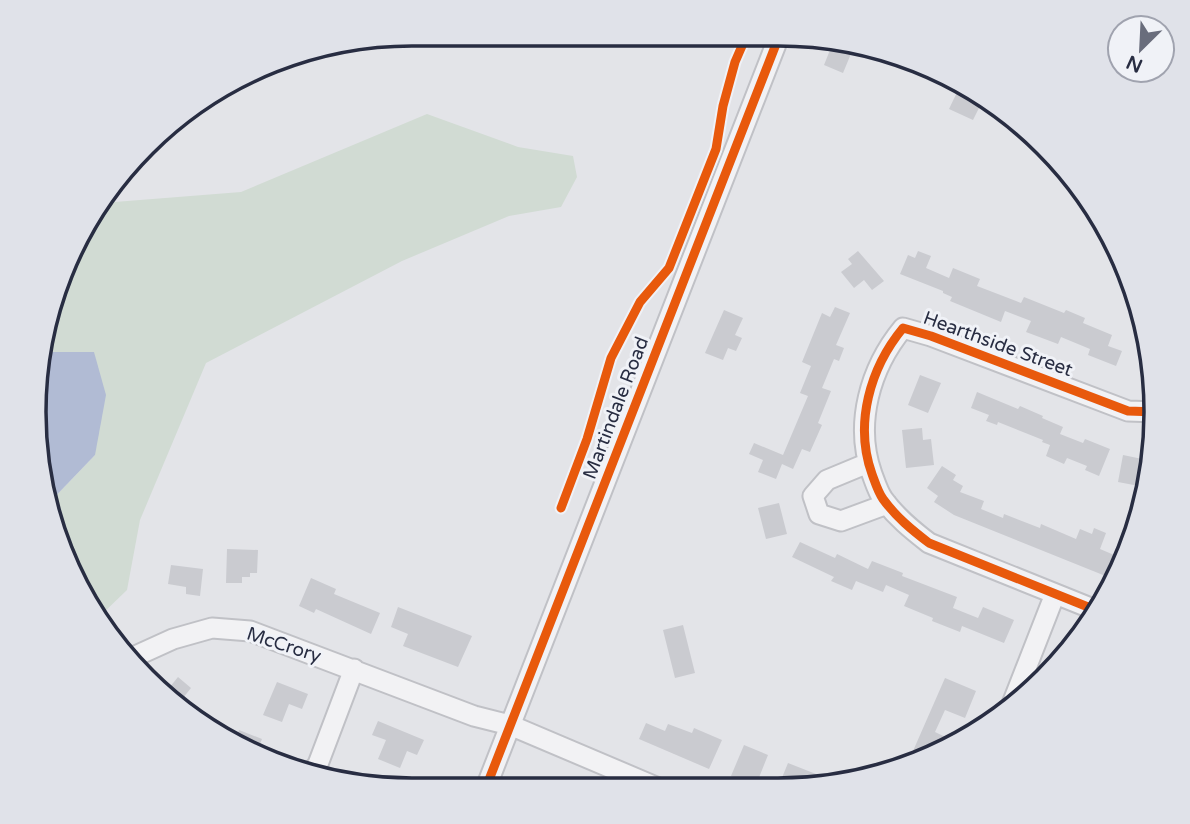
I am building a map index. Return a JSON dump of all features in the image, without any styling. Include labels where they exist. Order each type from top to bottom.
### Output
[{"type":"street","name":"Martindale Road","points":[[490,778],[775,46]]},
{"type":"street","name":"Hearthside Street","points":[[871,472],[864,431],[870,391],[888,347],[903,328],[931,335],[1128,411],[1144,412]]},
{"type":"street","points":[[887,504],[841,521],[819,514],[813,496],[827,480],[871,472],[881,497],[908,527],[929,543],[1089,606]]},
{"type":"street","points":[[1017,690],[1055,593]]},
{"type":"street","name":"McCrory","points":[[137,655],[173,639],[212,628],[250,631],[474,716],[510,725],[635,778]]},
{"type":"street","points":[[315,765],[354,669]]},
{"type":"shaded area","points":[[427,114],[518,147],[573,156],[577,177],[561,207],[509,216],[402,261],[206,363],[140,520],[127,590],[105,612],[73,552],[56,496],[95,455],[93,352],[51,352],[65,294],[83,250],[111,202],[241,192]]},
{"type":"water","points":[[51,352],[94,352],[106,395],[95,455],[56,496],[46,436],[46,388]]},
{"type":"building","points":[[830,50],[851,53],[843,73],[824,65]]},
{"type":"building","points":[[957,93],[980,106],[973,120],[949,109]]},
{"type":"building","points":[[858,251],[884,281],[872,290],[864,280],[854,288],[841,272],[852,264],[848,259]]},
{"type":"building","points":[[918,251],[931,256],[926,268],[949,278],[953,268],[980,279],[977,286],[1021,303],[1024,297],[1064,313],[1066,310],[1085,318],[1083,323],[1112,335],[1108,346],[1122,351],[1116,366],[1088,355],[1090,349],[1061,337],[1058,344],[1026,332],[1031,321],[1005,311],[1001,322],[950,301],[952,297],[943,291],[900,274],[908,255],[915,258]]},
{"type":"building","points":[[835,307],[850,313],[836,345],[844,348],[839,361],[834,359],[822,388],[831,391],[818,423],[822,425],[810,452],[802,449],[793,469],[782,464],[776,479],[758,472],[763,460],[749,454],[754,443],[783,455],[808,396],[800,393],[811,366],[802,362],[822,313],[830,317]]},
{"type":"building","points":[[724,310],[743,318],[735,335],[742,338],[736,351],[728,348],[723,360],[705,353]]},
{"type":"building","points":[[920,375],[941,383],[928,413],[908,405]]},
{"type":"building","points":[[977,392],[1043,416],[1042,418],[1063,427],[1060,434],[1083,443],[1085,439],[1110,449],[1099,476],[1085,470],[1087,466],[1067,458],[1064,464],[1046,456],[1050,445],[1042,442],[1043,440],[998,422],[997,425],[986,421],[989,415],[971,408]]},
{"type":"building","points":[[922,428],[923,440],[931,439],[934,465],[906,468],[902,430]]},
{"type":"building","points":[[1123,455],[1141,459],[1137,486],[1118,482]]},
{"type":"building","points":[[942,466],[956,475],[953,480],[963,486],[960,492],[984,501],[981,509],[1003,518],[1004,514],[1040,528],[1041,524],[1076,539],[1080,529],[1092,534],[1094,528],[1106,533],[1100,549],[1115,556],[1106,576],[954,515],[934,502],[938,496],[927,488]]},
{"type":"building","points":[[779,503],[787,534],[766,539],[758,508]]},
{"type":"building","points":[[800,542],[835,558],[837,554],[868,569],[872,561],[903,573],[902,576],[957,597],[953,608],[978,618],[983,607],[1014,620],[1004,643],[962,626],[960,632],[904,606],[909,595],[886,585],[883,592],[856,581],[852,590],[831,581],[834,577],[792,557]]},
{"type":"building","points":[[227,549],[258,550],[257,573],[242,577],[242,583],[226,583]]},
{"type":"building","points":[[171,565],[203,569],[200,596],[186,594],[186,587],[168,584]]},
{"type":"building","points":[[311,578],[336,589],[334,594],[380,613],[371,634],[316,609],[314,613],[299,606]]},
{"type":"building","points":[[398,607],[472,636],[458,667],[403,646],[408,634],[391,627]]},
{"type":"building","points":[[683,625],[695,673],[675,678],[663,630]]},
{"type":"building","points":[[178,677],[191,688],[183,698],[169,687]]},
{"type":"building","points":[[945,678],[976,691],[965,718],[945,710],[935,732],[946,737],[913,751]]},
{"type":"building","points":[[277,682],[308,694],[302,709],[289,704],[282,722],[263,715]]},
{"type":"building","points":[[378,721],[424,740],[417,755],[407,751],[400,768],[378,759],[386,740],[372,735]]},
{"type":"building","points":[[646,723],[665,731],[668,724],[692,733],[694,728],[722,740],[709,769],[639,739]]},
{"type":"building","points":[[239,730],[262,739],[259,745],[238,734]]},
{"type":"building","points":[[744,745],[768,755],[759,778],[731,776]]},
{"type":"building","points":[[788,763],[816,774],[802,778],[782,778]]},
{"type":"cycle path","points":[[561,508],[587,439],[611,358],[640,302],[669,268],[716,149],[723,106],[742,46]]},
{"type":"cycle path","points":[[490,778],[775,46]]},
{"type":"cycle path","points":[[1088,607],[929,543],[893,512],[878,490],[867,455],[865,416],[868,397],[882,361],[903,328],[931,336],[1128,411],[1144,412]]}]
